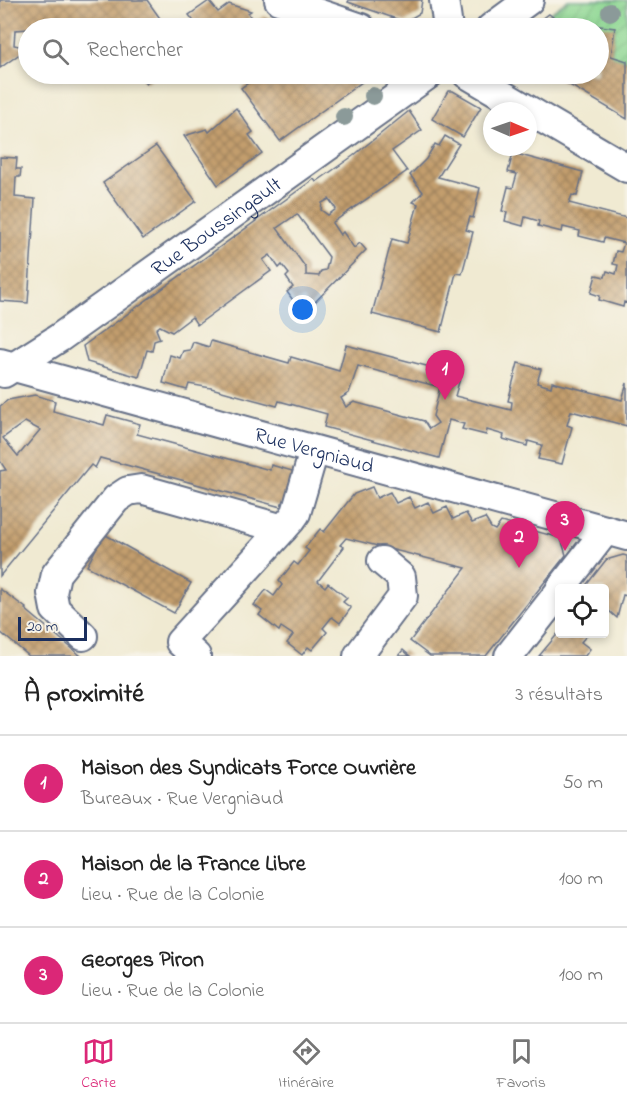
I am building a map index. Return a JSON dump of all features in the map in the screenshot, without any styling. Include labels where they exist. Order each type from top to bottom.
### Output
[{"type":"street","points":[[279,0],[332,18]]},
{"type":"street","points":[[444,0],[447,18]]},
{"type":"street","points":[[504,18],[529,0]]},
{"type":"street","name":"Rue Boussingault","points":[[5,368],[59,338],[415,84]]},
{"type":"street","points":[[484,84],[627,168]]},
{"type":"street","name":"Rue Vergniaud","points":[[5,368],[617,533]]},
{"type":"street","points":[[196,656],[180,642],[296,513],[314,451]]},
{"type":"street","points":[[83,636],[54,609],[52,593],[56,574],[116,499],[128,491],[141,489],[283,529]]},
{"type":"street","points":[[566,584],[617,533]]},
{"type":"street","points":[[358,656],[403,596],[401,577],[382,561]]},
{"type":"street","points":[[509,656],[555,596]]},
{"type":"green space","points":[[568,0],[627,0],[627,61],[611,56],[615,28],[609,28],[609,18],[554,18],[549,14]]},
{"type":"building","points":[[0,0],[147,0],[160,18],[18,18],[14,45],[18,46],[18,55],[0,68]]},
{"type":"building","points":[[349,0],[422,0],[420,13],[412,18],[394,18],[348,2]]},
{"type":"building","points":[[209,1],[218,12],[229,4],[251,11],[248,13],[251,18],[191,18],[189,15]]},
{"type":"building","points":[[609,27],[615,28],[611,56],[627,61],[627,119],[568,84],[609,84]]},
{"type":"building","points":[[247,84],[359,84],[280,141],[241,88]]},
{"type":"building","points":[[448,91],[453,91],[481,107],[463,137],[432,119]]},
{"type":"building","points":[[236,108],[253,132],[249,135],[262,153],[218,185],[184,136],[207,129],[209,132]]},
{"type":"building","points":[[409,111],[422,130],[392,151],[407,171],[332,223],[340,235],[343,232],[354,248],[360,243],[366,250],[310,307],[303,298],[295,303],[287,292],[293,287],[286,277],[289,274],[282,265],[279,268],[270,255],[263,260],[271,271],[197,325],[192,317],[172,332],[160,326],[156,329],[160,339],[154,341],[152,351],[147,350],[139,377],[87,362],[83,346],[314,179],[316,182]],"holes":[[[329,199],[336,209],[328,215],[321,210],[322,203]],[[297,214],[329,257],[326,270],[321,271],[319,276],[306,275],[306,268],[277,228]]]},
{"type":"building","points":[[445,136],[459,144],[438,177],[480,188],[473,218],[470,217],[466,230],[473,232],[462,274],[456,273],[441,332],[372,314],[392,239],[407,243],[418,204],[413,202],[423,192],[410,175],[426,159],[435,144],[439,146]]},
{"type":"building","points":[[156,146],[196,201],[143,239],[103,183]]},
{"type":"building","points":[[512,156],[524,156],[583,172],[577,196],[572,195],[569,203],[627,218],[627,303],[624,302],[623,307],[599,300],[600,296],[591,293],[596,275],[605,277],[607,271],[616,274],[618,265],[613,264],[616,251],[621,252],[624,243],[604,238],[603,242],[579,236],[580,231],[563,227],[562,232],[538,226],[539,221],[525,217],[523,226],[505,221],[507,212],[502,211],[508,187],[513,188],[517,174],[508,172]]},
{"type":"building","points":[[0,157],[17,158],[16,169],[21,169],[20,177],[16,177],[15,197],[35,199],[28,303],[0,301]]},
{"type":"building","points":[[211,341],[289,363],[291,357],[339,371],[346,345],[461,375],[455,396],[511,410],[512,402],[508,401],[518,363],[541,369],[537,383],[551,387],[552,382],[622,400],[627,383],[627,426],[571,411],[567,425],[572,427],[562,464],[538,459],[542,445],[528,441],[527,446],[503,439],[504,435],[487,430],[486,435],[462,429],[464,424],[449,420],[439,458],[324,427],[327,414],[279,401],[277,406],[211,388],[189,384],[187,390],[163,383],[170,355],[180,358],[183,351],[190,350],[193,342],[209,347]],"holes":[[[358,366],[440,387],[433,416],[438,423],[429,429],[424,421],[354,402],[346,407],[341,398],[349,393]]]},
{"type":"building","points":[[35,395],[55,401],[53,411],[104,425],[107,415],[140,424],[137,434],[270,470],[271,465],[296,472],[287,504],[282,503],[281,507],[100,458],[95,468],[91,465],[0,576],[0,471],[6,470],[0,461],[0,406],[8,400]],"holes":[[[25,422],[40,430],[18,456],[3,438]]]},
{"type":"building","points":[[372,487],[377,498],[390,492],[396,503],[409,497],[415,508],[428,502],[434,513],[447,507],[453,519],[466,513],[472,523],[485,518],[495,530],[501,522],[561,538],[566,555],[486,656],[430,656],[410,641],[466,568],[346,538],[340,545],[344,547],[318,581],[325,587],[328,583],[347,598],[343,602],[351,608],[340,623],[332,617],[323,628],[327,632],[312,650],[308,647],[302,655],[287,643],[293,635],[281,627],[279,631],[259,615],[262,611],[254,605],[266,590],[274,596],[282,585],[279,581],[294,562],[298,565],[309,551],[305,548],[320,529],[324,532],[354,494]]},
{"type":"building","points":[[104,534],[191,583],[174,613],[87,566]]},
{"type":"building","points":[[627,556],[627,596],[623,595],[617,618],[609,611],[609,584],[587,584],[606,560]]},
{"type":"building","points":[[0,589],[26,608],[81,656],[29,656],[0,632]]},
{"type":"building","points":[[555,637],[584,638],[581,642],[590,649],[585,656],[539,656]]},
{"type":"building","points":[[403,650],[410,656],[398,656]]},
{"type":"place","name":"Maison des Syndicats Force Ouvrière","points":[[445,400]]},
{"type":"place","name":"Georges Piron","points":[[565,551]]},
{"type":"place","name":"Maison de la France Libre","points":[[519,568]]}]
